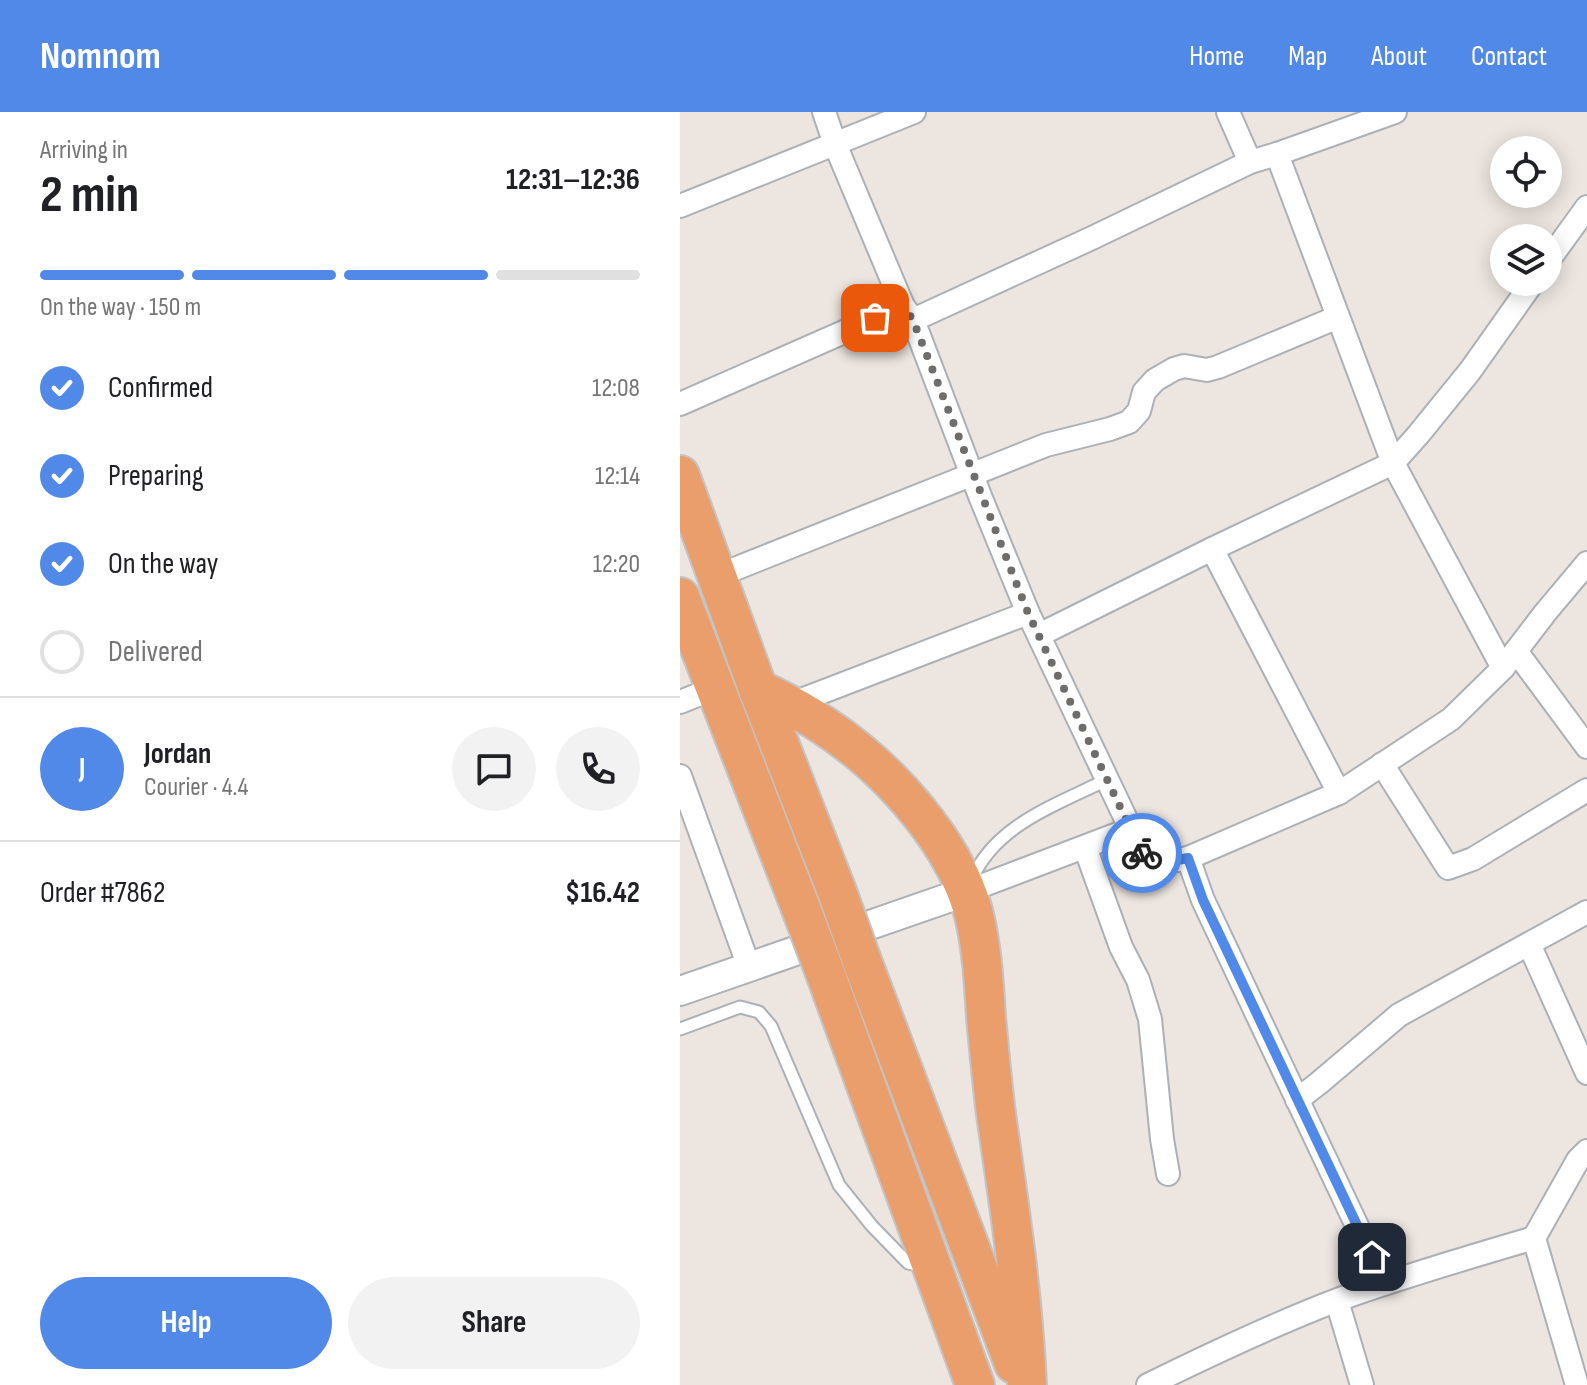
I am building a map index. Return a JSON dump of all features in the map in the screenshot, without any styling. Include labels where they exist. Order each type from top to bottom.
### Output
[{"type":"highway","points":[[680,475],[717,576],[775,696],[862,961],[1024,1385]]},
{"type":"highway","points":[[680,597],[827,978],[975,1385]]},
{"type":"highway","points":[[775,696],[828,727],[863,753],[895,783],[931,829],[968,891],[980,943],[991,1068],[1019,1275],[1025,1334],[1024,1385]]},
{"type":"street","points":[[824,112],[1028,613],[1144,857],[1157,864],[1188,858],[1339,793],[1451,719],[1509,660],[1587,563]]},
{"type":"street","points":[[680,206],[914,112]]},
{"type":"street","points":[[1228,112],[1250,162]]},
{"type":"street","points":[[680,404],[1092,238],[1250,162],[1395,112]]},
{"type":"street","points":[[1277,154],[1393,463],[1509,660],[1587,747]]},
{"type":"street","points":[[1562,242],[1587,207]]},
{"type":"street","points":[[1039,635],[1393,463],[1470,371],[1523,296]]},
{"type":"street","points":[[717,576],[1046,445],[1129,422],[1139,411],[1144,392],[1155,380],[1174,369],[1184,366],[1207,370],[1218,367],[1338,317]]},
{"type":"street","points":[[1212,549],[1339,793]]},
{"type":"street","points":[[775,696],[1028,613]]},
{"type":"street","points":[[680,702],[715,688]]},
{"type":"street","points":[[1382,764],[1448,868],[1473,859],[1587,790]]},
{"type":"street","points":[[680,776],[749,967]]},
{"type":"street","points":[[680,991],[968,891],[1131,829]]},
{"type":"street","points":[[1085,847],[1121,947],[1138,980],[1150,1019],[1168,1174]]},
{"type":"street","points":[[1188,858],[1203,900],[1384,1283]]},
{"type":"street","points":[[1297,1100],[1399,1015],[1587,912]]},
{"type":"street","points":[[1529,944],[1587,1073]]},
{"type":"street","points":[[1148,1385],[1256,1333],[1384,1283],[1534,1238],[1578,1160],[1587,1151]]},
{"type":"street","points":[[1534,1238],[1577,1385]]},
{"type":"street","points":[[1337,1301],[1362,1385]]},
{"type":"lane","points":[[968,891],[978,865],[1005,834],[1108,779]]},
{"type":"lane","points":[[680,1029],[740,1007],[759,1012],[771,1026],[839,1185],[872,1226],[908,1263],[931,1268]]},
{"type":"way so far","points":[[875,318],[903,306],[913,320],[1028,613],[1142,853]]},
{"type":"route","points":[[1142,853],[1157,864],[1188,858],[1203,900],[1372,1257]]}]
